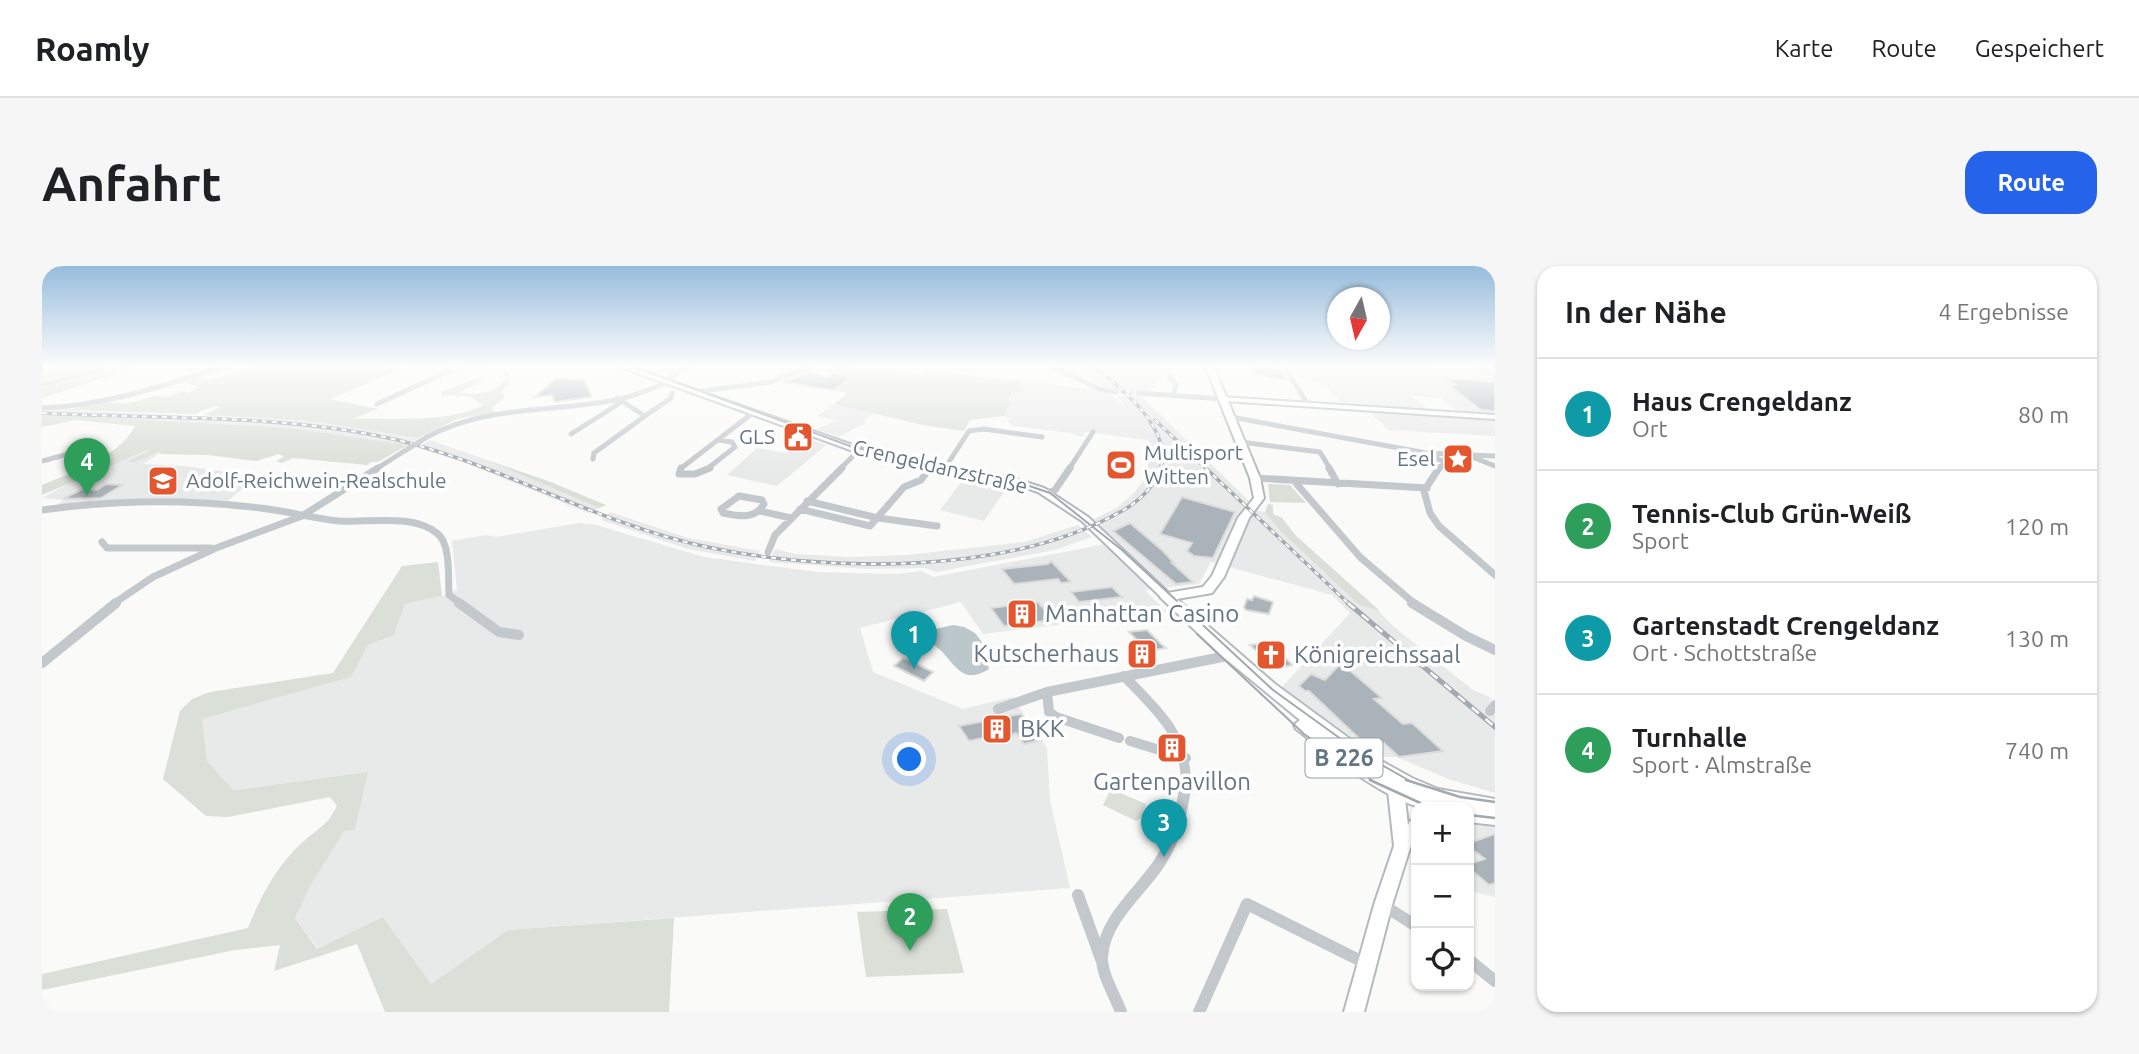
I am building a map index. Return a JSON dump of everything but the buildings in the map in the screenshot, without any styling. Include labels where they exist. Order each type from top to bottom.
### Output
[{"type":"main road","name":"Crengeldanzstraße","points":[[716,400],[859,450],[1021,483],[1047,493],[1085,519],[1224,653],[1327,745],[1358,769],[1399,786],[1423,801]]},
{"type":"main road","name":"Crengeldanzstraße","points":[[722,400],[731,404]]},
{"type":"main road","points":[[1171,601],[1207,590],[1218,577],[1244,518],[1257,503],[1255,478],[1225,400]]},
{"type":"main road","points":[[1242,400],[1495,416]]},
{"type":"main road","points":[[1399,786],[1402,846]]},
{"type":"main road","name":"B 226","points":[[1423,801],[1454,800],[1495,806]]},
{"type":"main road","points":[[1474,816],[1495,818]]},
{"type":"main road","points":[[1354,1012],[1383,905],[1402,846],[1411,832]]},
{"type":"street","points":[[42,408],[79,407],[112,400]]},
{"type":"street","points":[[377,404],[386,400]]},
{"type":"street","points":[[571,434],[619,400]]},
{"type":"street","points":[[42,663],[128,593],[216,548],[302,516],[453,423],[475,417],[619,400],[645,416]]},
{"type":"street","points":[[593,459],[594,453],[668,400]]},
{"type":"street","points":[[718,440],[732,442],[735,447],[705,472],[695,475],[678,474],[680,468],[754,412]]},
{"type":"street","points":[[1231,417],[1469,459],[1495,466]]},
{"type":"street","points":[[945,468],[969,431],[993,429],[1042,437]]},
{"type":"street","name":"Crengeldanzstraße","points":[[1047,493],[1055,490],[1093,432]]},
{"type":"street","points":[[1241,443],[1320,452],[1338,484]]},
{"type":"street","points":[[42,461],[94,447]]},
{"type":"street","points":[[768,552],[775,535],[859,450]]},
{"type":"street","points":[[1426,453],[1446,463]]},
{"type":"street","points":[[1495,456],[1446,463],[1437,469],[1424,491],[1433,519],[1495,575]]},
{"type":"street","points":[[1454,457],[1477,462]]},
{"type":"street","points":[[800,509],[870,526],[904,486],[921,480],[931,466]]},
{"type":"street","points":[[1255,478],[1338,484],[1398,484],[1427,488]]},
{"type":"street","points":[[1295,482],[1333,530],[1378,572],[1435,618],[1495,650]]},
{"type":"street","points":[[739,496],[762,500],[764,504],[760,510],[751,517],[744,517],[723,513],[721,509],[739,496]]},
{"type":"street","points":[[807,501],[877,518],[937,526]]},
{"type":"street","points":[[42,510],[180,503],[234,506],[344,521],[415,524],[440,533],[444,540],[449,595],[499,632],[519,635]]},
{"type":"street","points":[[760,510],[791,518]]},
{"type":"street","points":[[102,542],[107,548],[216,548]]},
{"type":"street","points":[[998,709],[1047,692],[1224,653]]},
{"type":"street","points":[[1101,959],[1116,913],[1163,857],[1180,818],[1186,791],[1186,758],[1166,719],[1124,676]]},
{"type":"street","points":[[1047,692],[1049,712],[1056,717],[1186,758]]},
{"type":"street","points":[[1078,895],[1121,1012]]},
{"type":"street","points":[[1199,1012],[1247,904],[1367,964]]},
{"type":"street","points":[[1383,905],[1411,923]]},
{"type":"street","points":[[1474,964],[1495,981]]},
{"type":"shaded area","points":[[141,400],[334,400],[378,409],[352,419],[455,415],[483,405],[474,400],[502,400],[492,408],[494,412],[457,419],[418,438],[310,421],[204,415],[220,407],[214,406],[195,414],[45,409],[72,409],[111,402],[126,404]]},
{"type":"shaded area","points":[[839,400],[1009,400],[1011,402],[1004,416],[970,420],[964,431],[923,425],[834,404]]},
{"type":"shaded area","points":[[1011,400],[1117,400],[1129,411],[1119,400],[1145,400],[1251,503],[1244,510],[1250,516],[1257,510],[1272,514],[1394,627],[1473,690],[1492,698],[1487,707],[1495,712],[1495,793],[1448,779],[1397,757],[1380,757],[1281,688],[1350,613],[1332,595],[1211,562],[1199,584],[1145,590],[1167,612],[983,634],[961,602],[860,628],[873,672],[963,709],[1012,697],[1047,748],[1050,800],[1070,888],[508,930],[431,984],[383,917],[318,949],[295,918],[312,883],[344,830],[355,830],[368,772],[232,790],[207,761],[202,719],[351,677],[368,645],[394,635],[405,604],[457,590],[452,541],[486,535],[496,537],[579,523],[596,525],[704,557],[817,572],[897,574],[922,571],[933,577],[1116,542],[1094,519],[1117,508],[1135,492],[1145,478],[1151,448],[1148,440],[1086,432],[1082,437],[1013,426],[1008,422],[1009,418],[1004,416]]},
{"type":"shaded area","points":[[1338,400],[1416,400],[1427,409]]},
{"type":"shaded area","points":[[1443,400],[1495,400],[1495,414],[1458,411]]},
{"type":"shaded area","points":[[834,404],[874,413],[863,421],[867,422],[838,437],[816,429],[836,421],[817,416]]},
{"type":"shaded area","points":[[45,409],[310,421],[418,438],[408,445],[292,428],[42,414]]},
{"type":"shaded area","points":[[1366,409],[1495,419],[1495,436],[1389,430]]},
{"type":"shaded area","points":[[42,414],[292,428],[408,445],[378,462],[367,465],[293,458],[282,463],[276,461],[284,457],[279,454],[256,461],[208,455],[159,454],[162,451],[138,461],[127,462],[149,451],[147,450],[42,495],[42,485],[94,463],[118,447],[135,426],[76,420],[42,427]]},
{"type":"shaded area","points":[[805,437],[826,445],[777,486],[727,475],[757,448],[786,453]]},
{"type":"shaded area","points":[[430,440],[484,459],[599,508],[588,513],[463,462],[418,448]]},
{"type":"shaded area","name":"Adolf-Reichwein-Realschule","points":[[147,450],[163,451],[143,464],[184,466],[258,476],[228,501],[177,500],[56,505],[64,500],[42,498],[83,476]]},
{"type":"shaded area","points":[[484,459],[548,481],[606,505],[599,508]]},
{"type":"shaded area","points":[[965,477],[1008,486],[984,521],[940,510]]},
{"type":"shaded area","points":[[1268,484],[1290,485],[1306,503],[1270,502]]},
{"type":"shaded area","points":[[1268,504],[1273,505],[1273,514],[1282,518],[1297,537],[1380,611],[1358,604],[1281,531],[1265,512]]},
{"type":"shaded area","points":[[610,512],[688,538],[760,551],[755,561],[688,549],[601,520]]},
{"type":"shaded area","points":[[1078,525],[1092,537],[1055,550],[936,572],[925,568],[867,569],[769,562],[775,549],[795,554],[849,557],[907,555],[1024,542]]},
{"type":"shaded area","points":[[438,562],[442,596],[405,604],[394,635],[368,645],[351,677],[202,719],[207,761],[233,790],[368,772],[355,830],[344,831],[312,883],[295,918],[317,949],[383,917],[431,984],[508,930],[674,918],[669,1012],[385,1012],[357,944],[274,971],[280,945],[235,950],[42,990],[42,974],[248,928],[278,870],[304,841],[326,822],[337,806],[330,797],[228,817],[206,816],[163,779],[180,711],[192,699],[210,692],[333,673],[402,566]]},
{"type":"shaded area","points":[[953,625],[975,633],[981,641],[989,669],[979,674],[965,674],[926,637],[927,631]]},
{"type":"shaded area","points":[[1111,789],[1146,804],[1141,818],[1136,821],[1103,805]]},
{"type":"shaded area","points":[[1474,823],[1495,825],[1495,897],[1474,892]]},
{"type":"shaded area","points":[[947,909],[964,973],[866,977],[857,912]]},
{"type":"tram line","points":[[724,400],[850,446],[904,460],[1015,481],[1050,493],[1122,550],[1273,690],[1359,752],[1410,781]]},
{"type":"tram line","points":[[1197,634],[1304,734],[1373,781]]},
{"type":"tram line","points":[[1370,780],[1418,802]]},
{"type":"tram line","points":[[1406,780],[1460,797],[1495,802]]},
{"type":"tram line","points":[[1474,816],[1495,818]]},
{"type":"railway","points":[[42,413],[250,420],[374,435],[459,458],[664,536],[756,556],[863,564],[919,563],[974,557],[1027,547],[1077,532],[1122,511],[1139,499],[1153,484],[1162,465],[1163,455],[1150,421],[1133,400]]},
{"type":"railway","points":[[1155,420],[1349,604]]},
{"type":"railway","points":[[1348,603],[1495,727]]},
{"type":"place","name":"GLS","points":[[798,437]]},
{"type":"place","name":"Esel","points":[[1458,459]]},
{"type":"place","name":"Multisport Witten","points":[[1121,465]]},
{"type":"place","name":"Adolf-Reichwein-Realschule","points":[[163,481]]},
{"type":"place","name":"Turnhalle","points":[[87,496]]},
{"type":"place","name":"Manhattan Casino","points":[[1022,614]]},
{"type":"place","name":"Kutscherhaus","points":[[1142,654]]},
{"type":"place","name":"Königreichssaal","points":[[1271,655]]},
{"type":"place","name":"Haus Crengeldanz","points":[[914,669]]},
{"type":"place","name":"BKK","points":[[997,729]]},
{"type":"place","name":"Gartenpavillon","points":[[1172,748]]},
{"type":"place","name":"Gartenstadt Crengeldanz","points":[[1164,857]]},
{"type":"place","name":"Tennis-Club Grün-Weiß","points":[[910,951]]}]
